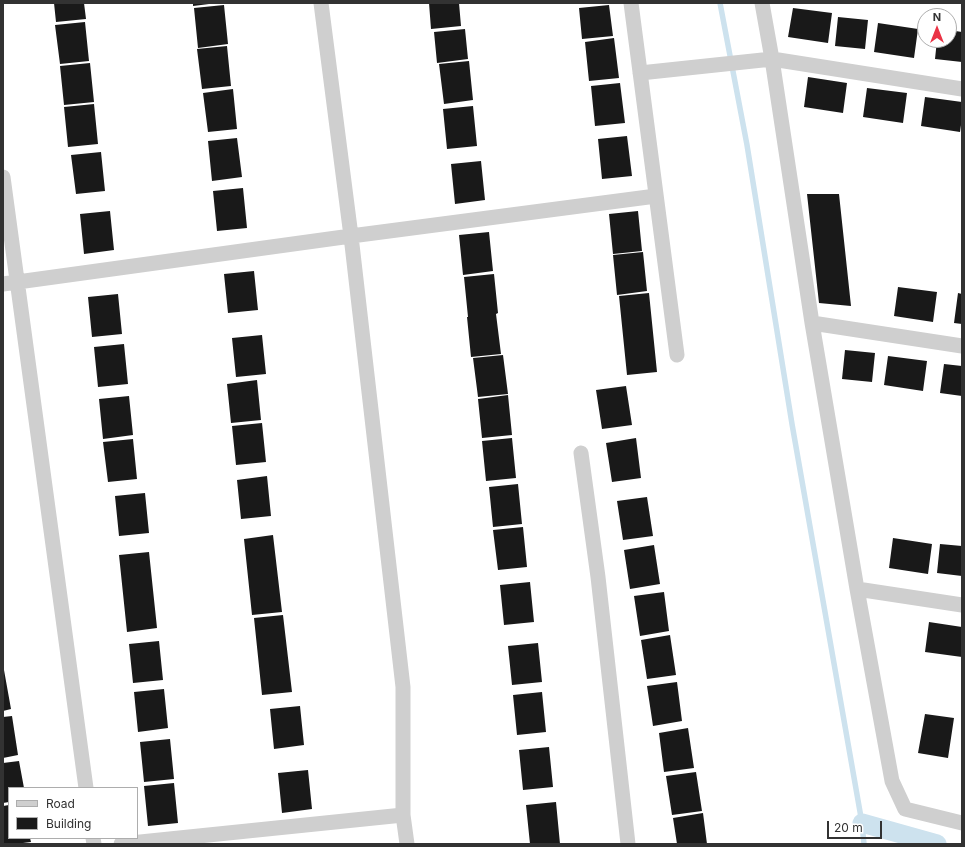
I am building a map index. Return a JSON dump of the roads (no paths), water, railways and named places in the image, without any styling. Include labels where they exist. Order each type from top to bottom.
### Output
[{"type":"street","points":[[321,3],[351,236],[402,687],[403,815],[407,844]]},
{"type":"street","points":[[631,3],[677,355]]},
{"type":"street","points":[[762,3],[772,59],[812,323],[857,589],[892,781],[905,810],[962,823]]},
{"type":"street","points":[[640,73],[721,63],[772,59],[962,89]]},
{"type":"street","points":[[3,176],[10,283],[86,787]]},
{"type":"street","points":[[10,283],[656,196]]},
{"type":"street","points":[[812,323],[962,346]]},
{"type":"street","points":[[581,453],[598,577],[628,844]]},
{"type":"street","points":[[857,589],[962,606]]},
{"type":"street","points":[[121,844],[403,815]]},
{"type":"waterway","points":[[720,3],[747,145],[792,424],[862,823],[864,844]]},
{"type":"waterway","points":[[862,823],[937,844]]}]
